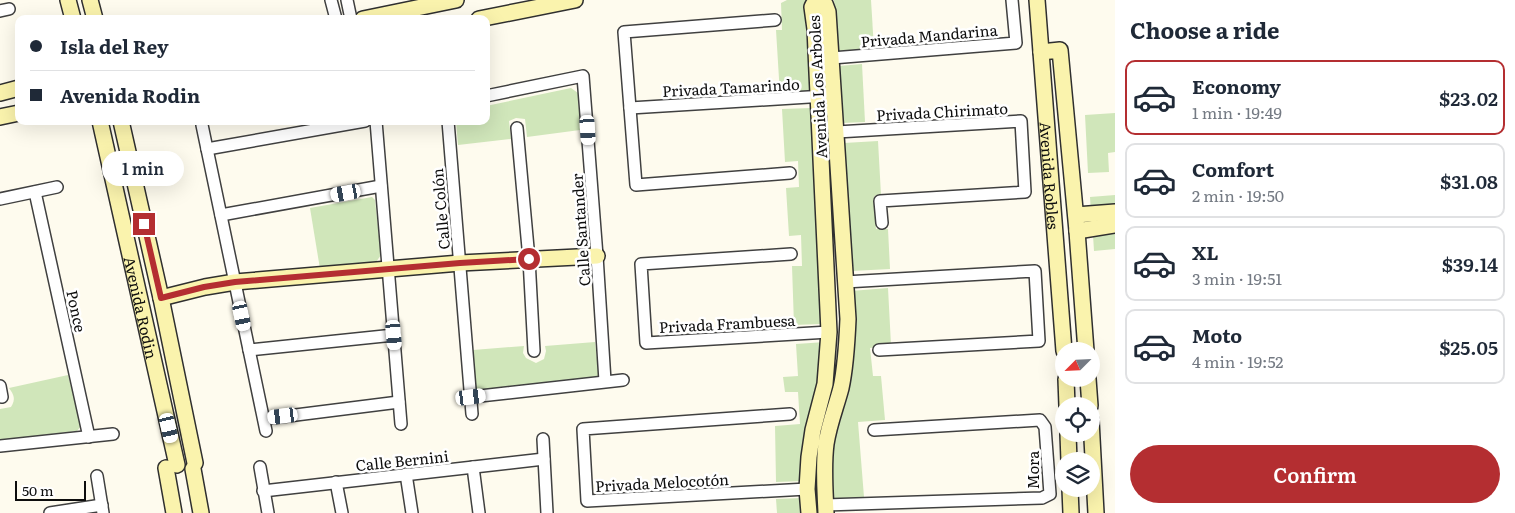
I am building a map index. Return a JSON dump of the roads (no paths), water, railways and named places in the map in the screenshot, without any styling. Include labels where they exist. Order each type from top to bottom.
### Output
[{"type":"street","points":[[68,0],[72,15]]},
{"type":"street","points":[[90,0],[94,15]]},
{"type":"street","points":[[331,0],[335,15]]},
{"type":"street","points":[[347,0],[349,15]]},
{"type":"street","points":[[383,15],[456,0]]},
{"type":"street","points":[[490,17],[575,0]]},
{"type":"street","name":"Privada Mandarina","points":[[832,58],[1016,43],[1012,0]]},
{"type":"street","name":"Avenida Robles","points":[[1038,0],[1063,342]]},
{"type":"street","name":"Avenida Los Arboles","points":[[809,513],[807,489],[813,430],[825,384],[829,332],[815,29],[812,8],[813,5],[819,2],[825,4],[828,12],[848,319],[846,355],[840,388],[826,442],[823,472],[825,509]]},
{"type":"street","points":[[775,20],[624,32],[636,185],[790,173]]},
{"type":"street","name":"Avenida Robles","points":[[1041,52],[1060,50],[1077,223],[1085,342]]},
{"type":"street","name":"Calle Santander","points":[[490,95],[583,76],[605,381]]},
{"type":"street","points":[[0,93],[15,89]]},
{"type":"street","name":"Privada Tamarindo","points":[[630,108],[834,96]]},
{"type":"street","points":[[0,117],[15,114]]},
{"type":"street","name":"Privada Chirimato","points":[[837,132],[1021,121],[1025,192],[880,201],[882,223]]},
{"type":"street","name":"Avenida Rodin","points":[[101,125],[165,410],[174,513]]},
{"type":"street","name":"Avenida Rodin","points":[[122,125],[183,405],[201,513]]},
{"type":"street","points":[[202,125],[266,431]]},
{"type":"street","points":[[207,150],[343,125]]},
{"type":"street","points":[[376,125],[401,424]]},
{"type":"street","name":"Calle Colón","points":[[448,125],[472,414]]},
{"type":"street","points":[[517,128],[529,259],[534,351]]},
{"type":"street","points":[[221,215],[381,186]]},
{"type":"street","points":[[0,199],[57,187]]},
{"type":"street","name":"Ponce","points":[[35,192],[89,437]]},
{"type":"street","points":[[1077,223],[1115,212]]},
{"type":"street","points":[[1077,223],[1115,226]]},
{"type":"street","points":[[825,239],[842,238]]},
{"type":"street","name":"Privada Frambuesa","points":[[791,254],[641,264],[646,343],[829,332]]},
{"type":"street","points":[[161,298],[204,287],[235,282],[460,263],[597,256]]},
{"type":"street","points":[[845,282],[1035,271],[1039,341],[878,350]]},
{"type":"street","points":[[249,350],[394,335]]},
{"type":"street","points":[[471,397],[623,380]]},
{"type":"street","points":[[825,384],[840,388]]},
{"type":"street","points":[[264,419],[399,402]]},
{"type":"street","points":[[165,410],[183,405]]},
{"type":"street","name":"Privada Melocotón","points":[[790,414],[583,430],[587,501],[807,489]]},
{"type":"street","name":"Mora","points":[[825,509],[1042,498],[1050,494],[1045,427],[1040,420],[874,430]]},
{"type":"street","points":[[0,446],[113,434]]},
{"type":"street","points":[[543,439],[547,513]]},
{"type":"street","points":[[1092,442],[1096,513]]},
{"type":"street","name":"Calle Bernini","points":[[263,491],[544,459]]},
{"type":"street","points":[[260,467],[268,513]]},
{"type":"street","points":[[473,467],[479,513]]},
{"type":"street","points":[[406,474],[412,513]]},
{"type":"street","points":[[50,513],[103,509],[97,476]]},
{"type":"street","points":[[336,482],[342,513]]},
{"type":"street","points":[[1070,497],[1071,513]]}]
